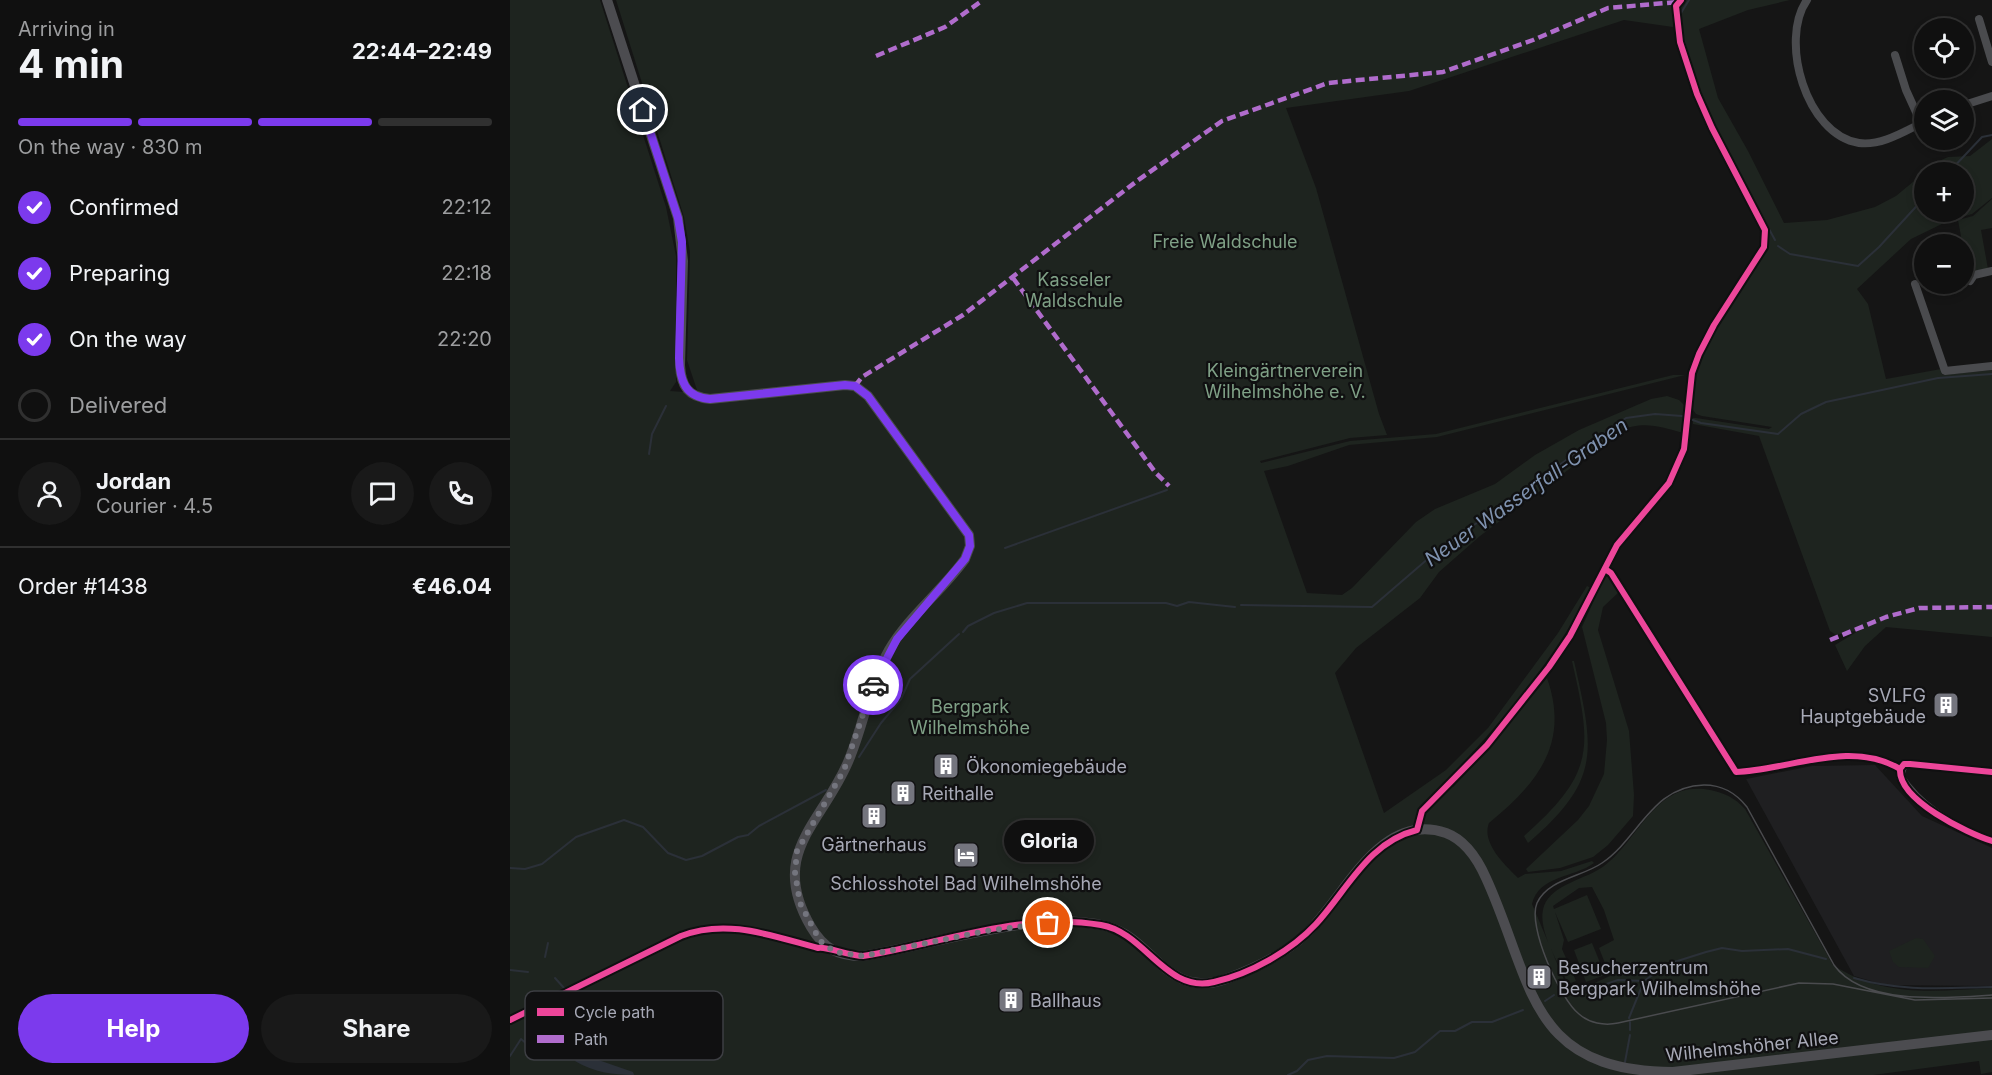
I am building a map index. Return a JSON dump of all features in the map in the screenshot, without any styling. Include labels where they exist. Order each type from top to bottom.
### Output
[{"type":"main road","name":"Wilhelmshöher Allee","points":[[607,0],[678,218],[683,261],[680,365],[684,385],[689,393],[700,398],[721,399],[833,385],[855,386],[868,396],[969,535],[970,546],[965,559],[890,650],[878,674],[844,770],[797,851],[797,891],[803,910],[816,934],[829,950],[863,956],[1008,927],[1092,924],[1124,933],[1180,979],[1196,984],[1214,982],[1256,965],[1299,941],[1377,849],[1386,842],[1417,830],[1438,831],[1460,841],[1478,862],[1492,892],[1530,993],[1540,1012],[1558,1035],[1580,1050],[1625,1068],[1695,1073],[1992,1035]]},
{"type":"street","points":[[1807,0],[1801,10],[1798,26],[1796,49],[1799,69],[1812,104],[1831,130],[1844,139],[1870,143],[1914,127]]},
{"type":"street","points":[[1979,19],[1992,62]]},
{"type":"street","points":[[1895,55],[1906,90],[1914,105]]},
{"type":"street","points":[[1974,102],[1992,96]]},
{"type":"street","points":[[1974,275],[1992,271]]},
{"type":"street","points":[[1918,294],[1945,372],[1992,366]]},
{"type":"street","points":[[1991,772],[1904,764],[1899,776],[1932,811],[1992,842]]},
{"type":"shaded area","points":[[1875,765],[1922,816],[1992,848],[1992,986],[1885,985],[1854,976],[1746,779],[1812,766]]},
{"type":"shaded area","points":[[598,1060],[633,1072],[634,1075],[596,1070],[575,1061]]},
{"type":"green space","name":"Bergpark Wilhelmshöhe","points":[[510,0],[600,0],[666,207],[676,256],[676,382],[670,391],[698,393],[687,360],[690,252],[684,217],[616,0],[1790,0],[1748,10],[1699,29],[1718,98],[1784,223],[1827,220],[1875,207],[1896,196],[1914,181],[1914,222],[1946,222],[1921,234],[1914,234],[1914,238],[1857,289],[1868,304],[1886,379],[1941,369],[1943,375],[1992,370],[1992,637],[1886,627],[1865,646],[1847,671],[1835,645],[1860,630],[1836,635],[1830,631],[1759,436],[1693,424],[1693,418],[1696,418],[1769,429],[1772,427],[1702,416],[1696,414],[1691,407],[1696,375],[1706,345],[1716,325],[1761,259],[1767,240],[1761,215],[1754,200],[1713,126],[1700,97],[1686,54],[1677,9],[1673,27],[1624,20],[1409,91],[1286,108],[1316,188],[1379,414],[1387,435],[1350,438],[1260,461],[1261,463],[1350,441],[1436,434],[1673,375],[1685,375],[1437,437],[1349,445],[1288,466],[1264,471],[1307,593],[1342,595],[1352,588],[1416,522],[1435,509],[1495,484],[1535,455],[1579,430],[1651,399],[1667,396],[1679,400],[1687,408],[1684,433],[1644,425],[1620,431],[1480,536],[1439,572],[1420,598],[1356,648],[1335,673],[1384,813],[1446,770],[1488,728],[1558,633],[1587,586],[1591,588],[1577,614],[1544,665],[1488,735],[1448,779],[1453,787],[1484,754],[1547,678],[1555,722],[1552,742],[1545,760],[1522,793],[1489,823],[1487,831],[1491,846],[1518,878],[1525,874],[1561,871],[1592,861],[1594,863],[1549,882],[1536,895],[1532,904],[1550,946],[1542,915],[1548,898],[1554,892],[1604,866],[1662,802],[1691,789],[1715,791],[1725,794],[1745,809],[1833,965],[1852,976],[1890,988],[1930,991],[1992,988],[1992,1072],[1981,1074],[1979,1061],[1873,1075],[510,1075]],"holes":[[[1592,887],[1604,910],[1614,940],[1599,948],[1610,976],[1570,994],[1550,946],[1568,984],[1576,981],[1562,949],[1564,940],[1555,912],[1568,942],[1601,929],[1587,895],[1554,909],[1553,906],[1579,888]]]},
{"type":"green space","name":"Bergpark Wilhelmshöhe","points":[[1992,139],[1992,198],[1974,212],[1974,162],[1937,162],[1948,157],[1970,156]]},
{"type":"green space","points":[[1992,199],[1992,228],[1981,230],[1988,269],[1974,272],[1974,234],[1961,234],[1958,222],[1974,222],[1974,215]]},
{"type":"green space","points":[[1609,576],[1620,591],[1603,607],[1598,630],[1629,731],[1634,795],[1633,816],[1608,845],[1593,857],[1560,868],[1528,872],[1526,869],[1578,820],[1589,806],[1604,774],[1606,723],[1582,627],[1604,578]]},
{"type":"green space","points":[[1572,661],[1574,661],[1586,718],[1588,741],[1586,762],[1580,781],[1569,801],[1552,821],[1528,843],[1524,836],[1564,794],[1576,776],[1582,758],[1583,717]]},
{"type":"green space","points":[[1916,938],[1923,939],[1935,956],[1928,968],[1899,967],[1893,962],[1889,951]]},
{"type":"green space","points":[[1592,943],[1605,975],[1586,982],[1574,950]]},
{"type":"waterway","points":[[1681,13],[1689,0]]},
{"type":"waterway","points":[[1681,25],[1696,80],[1719,136],[1775,240]]},
{"type":"waterway","points":[[1958,162],[1982,137],[1992,135]]},
{"type":"waterway","points":[[1778,246],[1790,254],[1858,266],[1914,209]]},
{"type":"waterway","name":"Neuer Wasserfall-Graben","points":[[1241,605],[1372,607],[1437,551],[1626,418],[1655,414],[1682,416],[1701,423],[1778,434],[1801,414],[1826,402],[1938,378],[1992,374]]},
{"type":"waterway","points":[[649,454],[652,434],[666,406]]},
{"type":"waterway","points":[[1005,548],[1167,490]]},
{"type":"waterway","name":"Neuer Wasserfall-Graben","points":[[963,632],[968,626],[994,613],[1027,603],[1166,603],[1177,606],[1189,602],[1235,607]]},
{"type":"waterway","name":"Neuer Wasserfall-Graben","points":[[859,757],[881,723],[901,699],[910,679],[959,634]]},
{"type":"waterway","points":[[510,868],[525,869],[542,864],[576,837],[624,820],[643,827],[668,853],[686,860],[702,856],[738,837],[748,835],[759,826],[826,790]]},
{"type":"waterway","points":[[545,957],[548,943]]},
{"type":"waterway","points":[[1629,1018],[1644,981],[1668,964],[1706,952],[1722,948],[1742,951],[1788,949],[1826,959]]},
{"type":"waterway","points":[[510,970],[528,972]]},
{"type":"waterway","points":[[555,978],[564,988]]},
{"type":"waterway","points":[[1854,978],[1906,987],[1992,987]]},
{"type":"waterway","points":[[1574,995],[1618,980],[1644,981]]},
{"type":"waterway","points":[[1545,1001],[1554,995]]},
{"type":"waterway","points":[[1288,1075],[1297,1071],[1308,1060],[1327,1056],[1394,1058],[1415,1052],[1440,1031],[1455,1031],[1472,1022],[1492,1022],[1523,1010]]},
{"type":"waterway","points":[[1630,1022],[1630,1030]]},
{"type":"waterway","points":[[1625,1062],[1630,1035]]},
{"type":"waterway","points":[[510,1056],[521,1039],[525,1042]]},
{"type":"tram line","points":[[1992,995],[1930,998],[1907,996],[1885,993],[1847,978],[1834,965],[1747,807],[1733,793],[1717,786],[1704,785],[1686,788],[1671,794],[1647,815],[1615,853],[1594,868],[1557,883],[1542,895],[1537,903],[1535,914],[1537,928],[1547,962],[1571,1006],[1587,1020],[1597,1023],[1618,1023],[1799,983],[1833,984],[1915,1000],[1992,998]]},
{"type":"marked path","points":[[876,56],[945,27],[983,0]]},
{"type":"marked path","points":[[855,386],[862,377],[963,315],[1137,181],[1222,121],[1328,83],[1443,72],[1533,40],[1608,8],[1678,2]]},
{"type":"marked path","points":[[1013,278],[1155,472],[1169,486]]},
{"type":"marked path","points":[[1830,640],[1886,617],[1919,608],[1992,607]]},
{"type":"cycle path","points":[[569,991],[681,936],[715,929],[767,934],[818,948],[863,956],[1011,925],[1041,922],[1101,925],[1117,930],[1182,979],[1197,983],[1214,982],[1256,967],[1282,952],[1306,934],[1372,856],[1400,836],[1417,830],[1422,811],[1487,745],[1549,667],[1570,636],[1617,545],[1669,483],[1684,449],[1692,373],[1699,354],[1714,325],[1764,247],[1765,230],[1697,94],[1680,42],[1676,6],[1681,0]]},
{"type":"cycle path","points":[[1605,569],[1611,573],[1736,772],[1840,756],[1881,760],[1900,769]]},
{"type":"cycle path","points":[[1900,769],[1904,764],[1910,764],[1992,772]]},
{"type":"cycle path","points":[[1900,769],[1902,781],[1910,792],[1936,814],[1967,831],[1992,841]]},
{"type":"cycle path","points":[[510,1020],[525,1013]]},
{"type":"way so far","points":[[873,685],[849,759],[834,792],[802,839],[797,851],[795,884],[806,917],[820,941],[829,950],[852,956],[863,956],[986,931],[1048,923]]},
{"type":"place","name":"SVLFG Hauptgebäude","points":[[1946,705]]},
{"type":"place","name":"Ökonomiegebäude","points":[[946,766]]},
{"type":"place","name":"Reithalle","points":[[903,793]]},
{"type":"place","name":"Gärtnerhaus","points":[[874,816]]},
{"type":"place","name":"Schlosshotel Bad Wilhelmshöhe","points":[[966,855]]},
{"type":"place","name":"Gloria","points":[[1048,923]]},
{"type":"place","name":"Besucherzentrum Bergpark Wilhelmshöhe","points":[[1539,977]]},
{"type":"place","name":"Ballhaus","points":[[1011,1000]]},
{"type":"route","points":[[643,110],[678,218],[682,242],[679,358],[680,375],[689,393],[700,398],[721,399],[833,385],[855,386],[868,396],[969,535],[970,546],[965,559],[897,639],[884,660],[873,685]]},
{"type":"park label","name":"Freie Waldschule","points":[[1225,241]]},
{"type":"park label","name":"Kasseler Waldschule","points":[[1074,289]]},
{"type":"park label","name":"Kleingärtnerverein Wilhelmshöhe e. V.","points":[[1285,380]]}]
